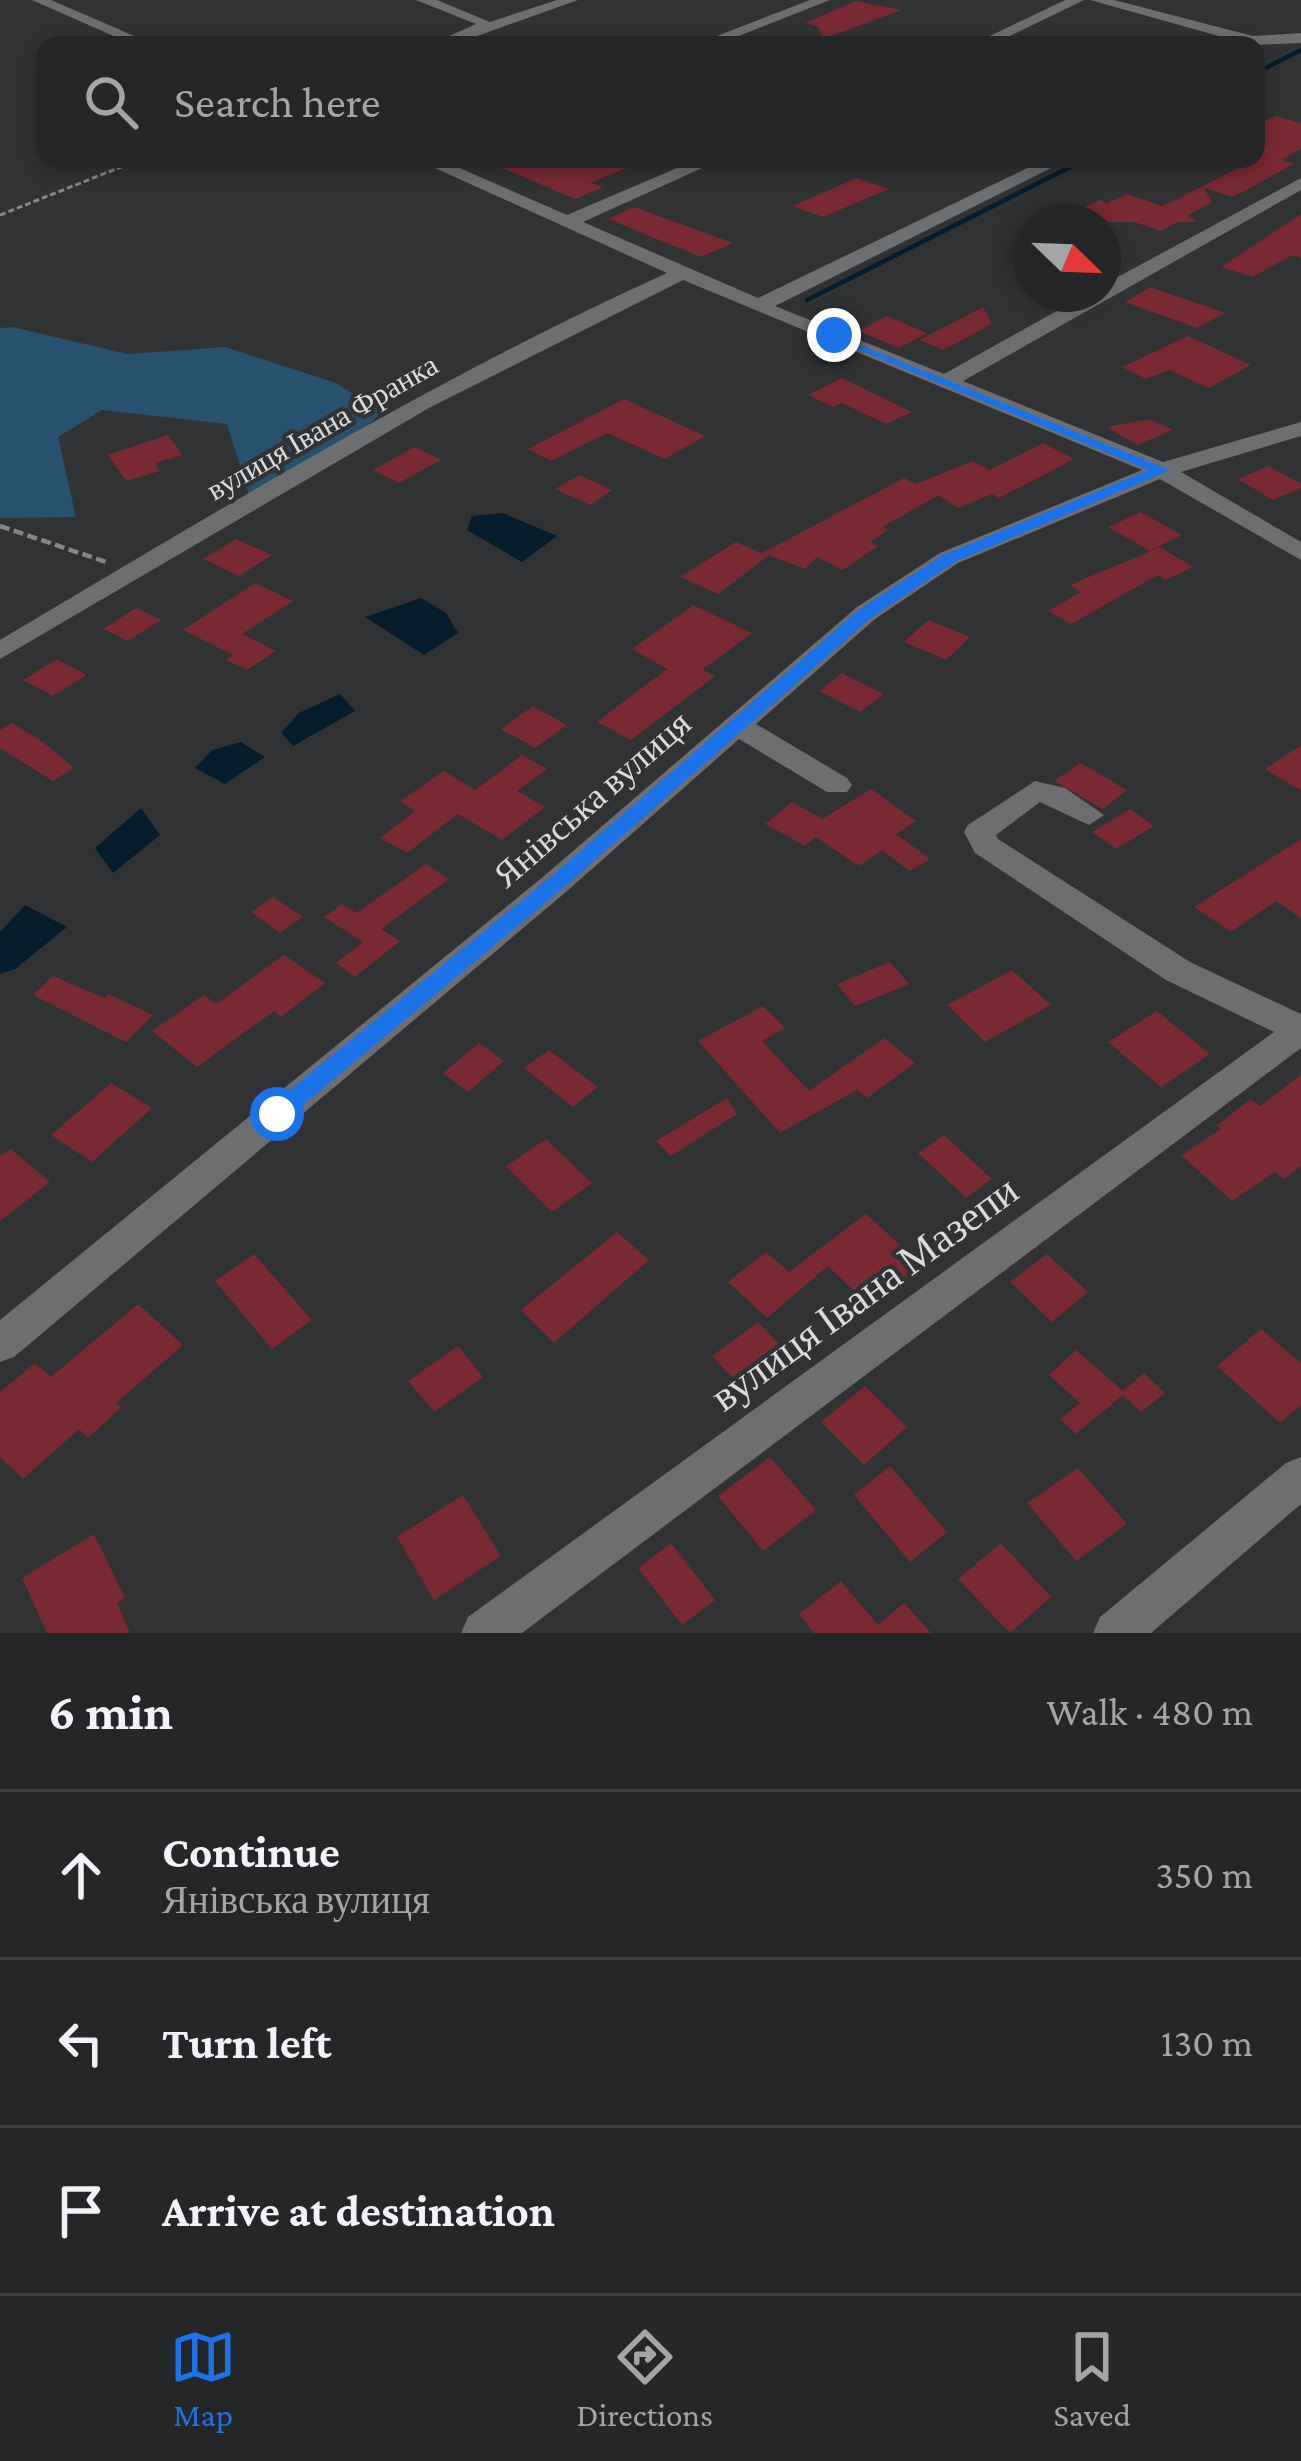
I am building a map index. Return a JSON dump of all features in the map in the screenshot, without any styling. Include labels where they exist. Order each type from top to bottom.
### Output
[{"type":"street","points":[[39,0],[125,36]]},
{"type":"street","points":[[423,0],[482,21],[486,29]]},
{"type":"street","points":[[465,36],[571,0]]},
{"type":"street","points":[[726,36],[824,0]]},
{"type":"street","points":[[999,36],[1077,0]]},
{"type":"street","points":[[1097,0],[1234,36]]},
{"type":"street","points":[[1265,40],[1301,39]]},
{"type":"street","points":[[1265,57],[1301,39]]},
{"type":"street","points":[[445,168],[758,306],[1162,470],[1301,553]]},
{"type":"street","points":[[569,221],[692,168]]},
{"type":"street","points":[[758,306],[1042,168]]},
{"type":"street","points":[[1121,283],[1301,183]]},
{"type":"street","name":"вулиця Івана Франка","points":[[0,651],[405,410],[562,326],[683,274]]},
{"type":"street","points":[[949,380],[1070,312]]},
{"type":"street","name":"Янівська вулиця","points":[[0,1343],[555,884],[866,613],[949,558],[1162,470],[1301,429]]},
{"type":"street","points":[[737,725],[837,785]]},
{"type":"street","points":[[1089,815],[1055,795],[1035,791],[979,832],[986,846],[1203,985],[1252,1011],[1301,1029]]},
{"type":"street","name":"вулиця Івана Мазепи","points":[[484,1633],[1301,1029]]},
{"type":"street","points":[[1116,1633],[1301,1477]]},
{"type":"path","points":[[0,215],[118,168]]},
{"type":"path","points":[[0,526],[134,572]]},
{"type":"shaded area","points":[[0,328],[128,354],[225,347],[336,383],[382,412],[339,453],[251,501],[227,424],[102,410],[58,437],[76,517],[0,518]]},
{"type":"shaded area","points":[[503,513],[557,536],[522,562],[467,530],[472,516]]},
{"type":"shaded area","points":[[421,598],[446,613],[458,633],[424,655],[365,617]]},
{"type":"shaded area","points":[[340,694],[355,711],[293,746],[281,733],[299,713]]},
{"type":"shaded area","points":[[241,742],[265,757],[225,784],[195,768],[212,750]]},
{"type":"shaded area","points":[[141,808],[160,835],[113,873],[95,848]]},
{"type":"shaded area","points":[[25,905],[67,927],[15,969],[0,974],[0,932]]},
{"type":"building","points":[[856,1],[901,10],[831,36],[822,36],[818,26],[805,23]]},
{"type":"building","points":[[1276,116],[1301,123],[1301,148],[1282,160],[1294,164],[1233,197],[1204,188],[1212,202],[1188,215],[1197,222],[1177,222],[1161,231],[1121,222],[1121,204],[1091,204],[1127,194],[1162,206],[1238,168],[1265,168],[1265,121]]},
{"type":"building","points":[[502,168],[626,168],[591,183],[603,187],[575,199]]},
{"type":"building","points":[[857,178],[889,189],[823,217],[792,206]]},
{"type":"building","points":[[634,207],[733,243],[701,257],[608,219]]},
{"type":"building","points":[[1301,214],[1301,258],[1292,255],[1253,277],[1221,267]]},
{"type":"building","points":[[1150,287],[1225,313],[1197,328],[1125,302]]},
{"type":"building","points":[[983,307],[992,324],[943,350],[919,340]]},
{"type":"building","points":[[887,316],[927,333],[899,348],[859,331]]},
{"type":"building","points":[[1188,336],[1251,365],[1209,388],[1169,370],[1146,379],[1122,367]]},
{"type":"building","points":[[842,378],[912,412],[886,424],[842,403],[833,407],[808,395]]},
{"type":"building","points":[[624,399],[705,436],[665,459],[607,433],[551,461],[528,449]]},
{"type":"building","points":[[1149,419],[1173,430],[1137,445],[1107,427]]},
{"type":"building","points":[[168,435],[183,455],[155,463],[160,471],[126,481],[108,455]]},
{"type":"building","points":[[1043,443],[1074,459],[999,498],[992,494],[958,508],[939,495],[882,527],[888,530],[870,542],[878,546],[843,570],[817,557],[805,569],[762,553],[904,478],[916,484],[972,461],[989,470]]},
{"type":"building","points":[[414,447],[441,460],[399,483],[373,470]]},
{"type":"building","points":[[1269,466],[1301,488],[1273,500],[1238,479]]},
{"type":"building","points":[[579,475],[612,490],[590,505],[555,489]]},
{"type":"building","points":[[1141,512],[1182,535],[1150,551],[1108,527]]},
{"type":"building","points":[[236,539],[272,555],[239,576],[203,559]]},
{"type":"building","points":[[736,542],[768,556],[718,594],[680,577]]},
{"type":"building","points":[[1160,547],[1193,567],[1165,580],[1158,575],[1071,624],[1048,611],[1081,592],[1070,585]]},
{"type":"building","points":[[255,583],[293,601],[242,634],[276,651],[247,670],[226,660],[233,655],[183,630]]},
{"type":"building","points":[[693,605],[752,633],[702,670],[715,676],[631,740],[597,722],[667,669],[632,649]]},
{"type":"building","points":[[136,608],[161,620],[128,641],[103,629]]},
{"type":"building","points":[[928,620],[970,637],[946,660],[904,642]]},
{"type":"building","points":[[57,659],[87,675],[53,696],[23,680]]},
{"type":"building","points":[[842,673],[884,694],[860,712],[819,691]]},
{"type":"building","points":[[533,706],[567,725],[535,748],[501,729]]},
{"type":"building","points":[[12,723],[74,768],[53,781],[0,748],[0,730]]},
{"type":"building","points":[[1301,745],[1301,791],[1265,769]]},
{"type":"building","points":[[522,755],[547,769],[517,791],[545,807],[502,840],[458,814],[407,853],[380,838],[415,811],[400,801],[444,771],[475,790]]},
{"type":"building","points":[[1080,763],[1127,790],[1103,809],[1054,781]]},
{"type":"building","points":[[871,789],[916,821],[896,834],[930,859],[910,871],[882,850],[859,866],[816,837],[805,846],[765,824],[792,802],[822,819]]},
{"type":"building","points":[[1130,809],[1154,826],[1116,849],[1092,832]]},
{"type":"building","points":[[1301,839],[1301,918],[1276,901],[1231,932],[1194,907]]},
{"type":"building","points":[[426,864],[449,879],[381,929],[400,941],[355,977],[336,963],[363,942],[324,917],[342,904],[357,913]]},
{"type":"building","points":[[273,897],[303,917],[280,933],[251,912]]},
{"type":"building","points":[[284,955],[325,983],[281,1017],[274,1011],[197,1067],[152,1031],[204,995],[216,1004]]},
{"type":"building","points":[[890,962],[909,984],[855,1006],[837,984]]},
{"type":"building","points":[[1012,970],[1051,1005],[985,1042],[947,1005]]},
{"type":"building","points":[[53,976],[153,1015],[126,1042],[33,995]]},
{"type":"building","points":[[763,1006],[785,1028],[762,1041],[809,1091],[884,1038],[915,1063],[867,1098],[857,1090],[780,1133],[698,1041]]},
{"type":"building","points":[[1157,1011],[1210,1054],[1161,1087],[1108,1042]]},
{"type":"building","points":[[479,1043],[504,1061],[468,1092],[443,1073]]},
{"type":"building","points":[[549,1050],[598,1087],[573,1107],[524,1068]]},
{"type":"building","points":[[1301,1075],[1301,1166],[1284,1179],[1275,1172],[1232,1201],[1181,1155],[1221,1129],[1216,1126],[1251,1099],[1260,1106]]},
{"type":"building","points":[[111,1083],[152,1108],[92,1162],[51,1135]]},
{"type":"building","points":[[727,1098],[737,1114],[671,1156],[656,1141]]},
{"type":"building","points":[[944,1135],[992,1179],[966,1198],[918,1153]]},
{"type":"building","points":[[546,1139],[592,1183],[552,1212],[506,1166]]},
{"type":"building","points":[[11,1149],[50,1182],[0,1221],[0,1156]]},
{"type":"building","points":[[866,1214],[925,1268],[872,1309],[828,1266],[767,1318],[728,1282],[766,1252],[789,1272]]},
{"type":"building","points":[[617,1232],[649,1260],[554,1343],[521,1310]]},
{"type":"building","points":[[254,1254],[312,1320],[272,1349],[215,1281]]},
{"type":"building","points":[[1047,1254],[1088,1292],[1052,1322],[1010,1282]]},
{"type":"building","points":[[138,1304],[183,1345],[116,1403],[121,1408],[88,1438],[79,1429],[23,1479],[0,1457],[0,1392],[35,1363],[51,1377]]},
{"type":"building","points":[[758,1322],[787,1352],[741,1387],[712,1356]]},
{"type":"building","points":[[1261,1329],[1301,1363],[1301,1405],[1280,1423],[1217,1366]]},
{"type":"building","points":[[458,1346],[483,1377],[434,1412],[408,1381]]},
{"type":"building","points":[[1076,1350],[1123,1391],[1144,1373],[1165,1393],[1141,1412],[1123,1395],[1076,1434],[1060,1419],[1080,1403],[1049,1375]]},
{"type":"building","points":[[865,1386],[907,1427],[864,1465],[821,1422]]},
{"type":"building","points":[[770,1457],[816,1510],[763,1551],[718,1496]]},
{"type":"building","points":[[890,1466],[947,1532],[910,1562],[854,1495]]},
{"type":"building","points":[[1078,1468],[1127,1524],[1076,1561],[1027,1503]]},
{"type":"building","points":[[463,1495],[501,1556],[434,1600],[397,1537]]},
{"type":"building","points":[[94,1534],[125,1598],[117,1603],[130,1633],[47,1633],[22,1578]]},
{"type":"building","points":[[671,1543],[715,1600],[682,1625],[638,1568]]},
{"type":"building","points":[[1001,1543],[1051,1597],[1010,1633],[958,1579]]},
{"type":"building","points":[[841,1581],[878,1625],[904,1603],[931,1633],[814,1633],[799,1614]]},
{"type":"waterway","points":[[1265,68],[1301,50]]},
{"type":"waterway","points":[[807,300],[1068,168]]},
{"type":"route","points":[[277,1114],[555,884],[866,613],[949,558],[1162,470],[834,335]]}]
